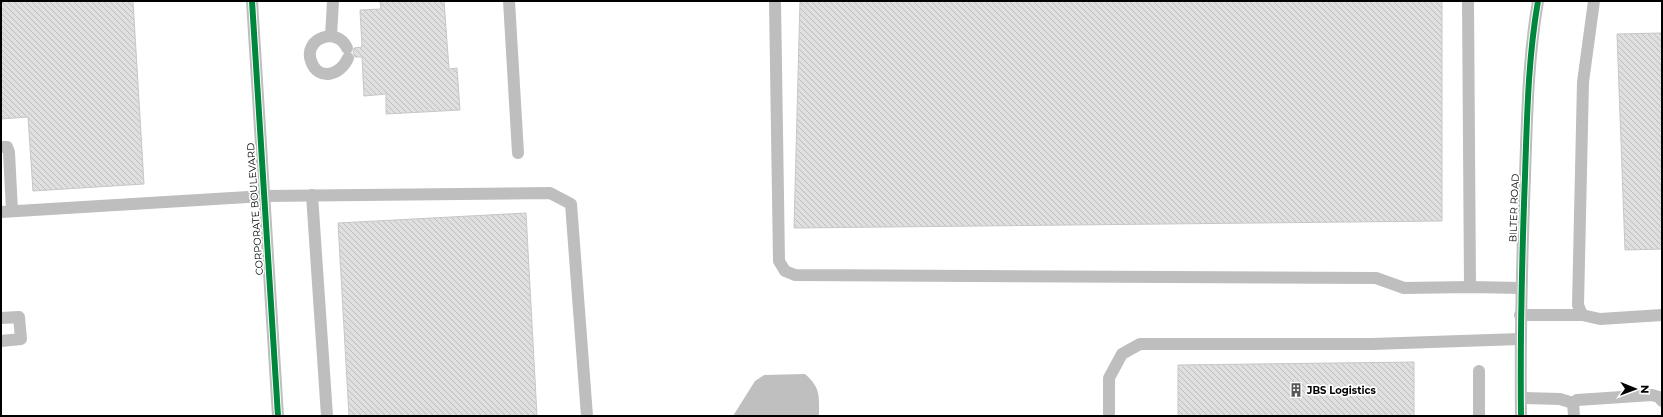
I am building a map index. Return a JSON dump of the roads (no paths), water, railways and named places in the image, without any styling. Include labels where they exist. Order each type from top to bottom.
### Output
[{"type":"street","name":"CORPORATE BOULEVARD","points":[[252,1],[278,416]]},
{"type":"street","points":[[331,36],[333,1]]},
{"type":"street","points":[[509,1],[518,153]]},
{"type":"street","points":[[775,1],[779,261],[785,271],[795,276],[1376,278],[1404,288],[1521,288]]},
{"type":"street","points":[[1468,1],[1470,287]]},
{"type":"street","name":"BILTER ROAD","points":[[1521,416],[1520,315],[1530,60],[1538,1]]},
{"type":"street","points":[[1582,315],[1578,305],[1583,82],[1594,1]]},
{"type":"street","points":[[331,36],[342,41],[347,53],[342,69],[330,74],[324,73],[314,66],[311,61],[311,48],[318,38],[331,36]]},
{"type":"street","points":[[1,147],[7,147],[9,152],[6,178],[6,211],[264,196],[550,193],[571,204],[587,416]]},
{"type":"street","points":[[312,195],[327,416]]},
{"type":"street","points":[[1520,315],[1582,315],[1600,319],[1662,314]]},
{"type":"street","points":[[1,318],[19,317],[21,339],[1,341]]},
{"type":"street","points":[[1110,416],[1109,378],[1122,354],[1140,344],[1372,344],[1520,339]]},
{"type":"street","points":[[1479,371],[1479,416]]},
{"type":"street","points":[[1573,404],[1577,400],[1652,395],[1659,397],[1662,401]]},
{"type":"street","points":[[1521,398],[1560,400],[1573,404]]},
{"type":"street","points":[[1573,404],[1574,416]]},
{"type":"place","name":"JBS Logistics","points":[[1296,390]]}]
